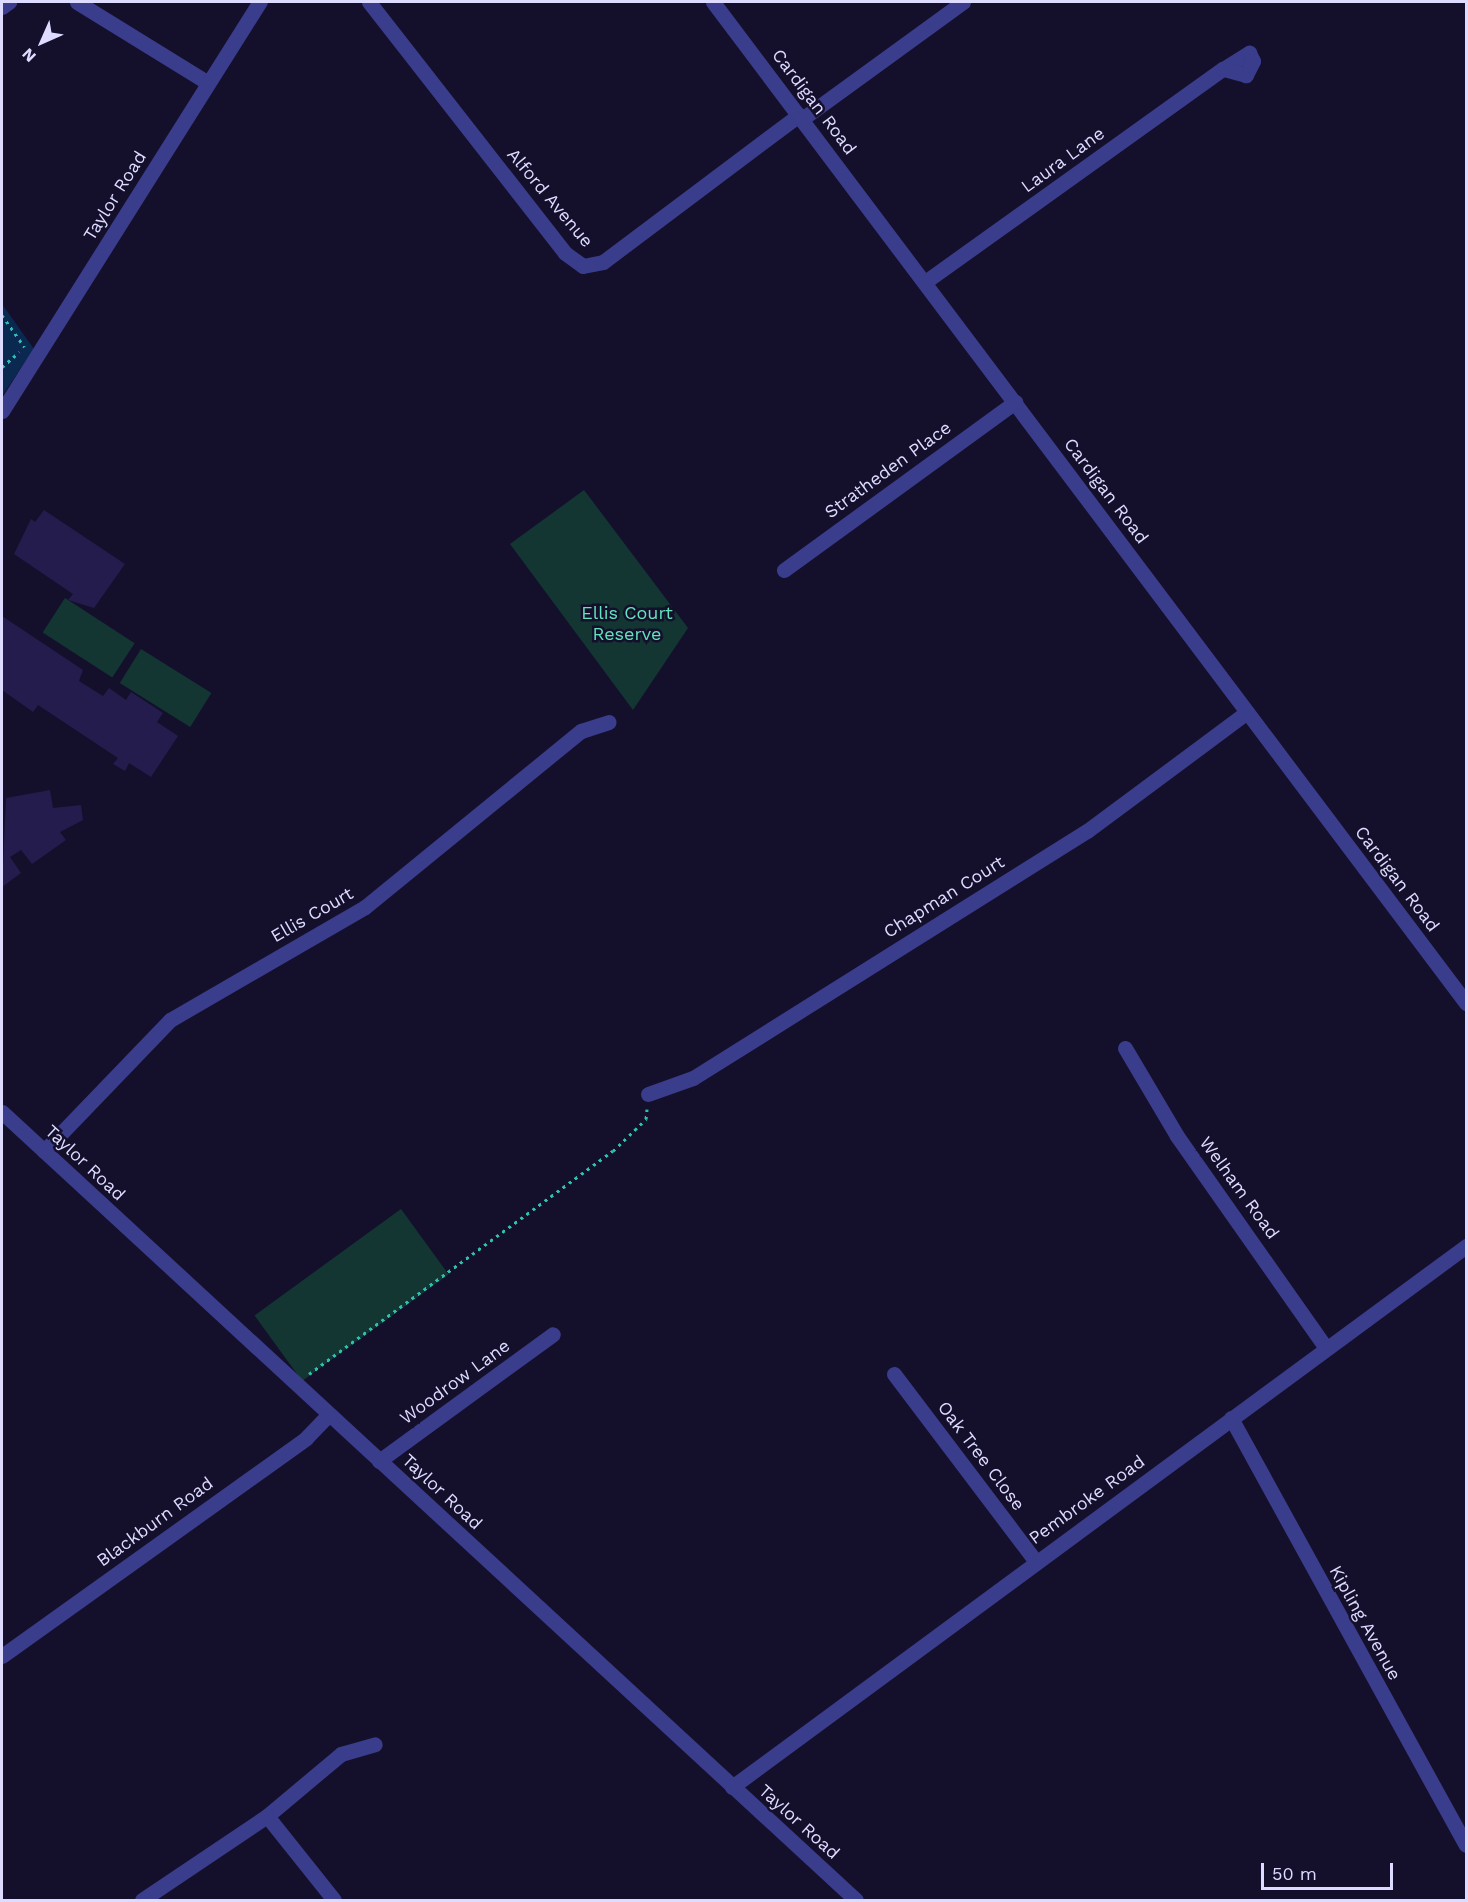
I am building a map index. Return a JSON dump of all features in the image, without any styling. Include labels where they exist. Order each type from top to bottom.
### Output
[{"type":"street","points":[[2,7],[9,2]]},
{"type":"street","points":[[77,2],[207,83]]},
{"type":"street","name":"Taylor Road","points":[[2,411],[260,2]]},
{"type":"street","name":"Alford Avenue","points":[[369,2],[565,253],[584,266],[603,262],[963,2]]},
{"type":"street","name":"Cardigan Road","points":[[713,2],[1467,1003]]},
{"type":"street","name":"Laura Lane","points":[[925,282],[1223,69]]},
{"type":"street","name":"Stratheden Place","points":[[784,570],[1015,402]]},
{"type":"street","name":"Chapman Court","points":[[648,1094],[693,1078],[1077,837],[1247,712]]},
{"type":"street","name":"Ellis Court","points":[[44,1151],[170,1020],[365,907],[581,731],[609,722]]},
{"type":"street","name":"Welham Road","points":[[1125,1048],[1177,1136],[1326,1348]]},
{"type":"street","name":"Taylor Road","points":[[2,1112],[856,1900]]},
{"type":"street","name":"Pembroke Road","points":[[732,1787],[1467,1245]]},
{"type":"street","name":"Woodrow Lane","points":[[379,1461],[554,1334]]},
{"type":"street","name":"Oak Tree Close","points":[[894,1374],[1036,1562]]},
{"type":"street","name":"Blackburn Road","points":[[2,1656],[306,1438],[328,1415]]},
{"type":"street","name":"Kipling Avenue","points":[[1231,1418],[1467,1845]]},
{"type":"street","points":[[142,1900],[267,1816],[341,1755],[375,1744]]},
{"type":"street","points":[[267,1816],[334,1900]]},
{"type":"path","points":[[2,315],[24,347],[2,367]]},
{"type":"path","points":[[309,1374],[613,1151],[646,1119],[648,1094]]},
{"type":"green space","name":"Ellis Court Reserve","points":[[584,490],[688,628],[633,710],[510,544]]},
{"type":"green space","points":[[65,598],[135,643],[112,678],[43,632]]},
{"type":"green space","points":[[141,649],[211,693],[190,727],[120,683]]},
{"type":"green space","points":[[401,1209],[449,1275],[302,1381],[255,1315]]},
{"type":"water","points":[[2,304],[34,349],[2,396]]},
{"type":"building","points":[[44,510],[125,564],[94,608],[68,600],[73,594],[14,554],[31,519],[35,522]]},
{"type":"building","points":[[2,616],[83,670],[79,681],[103,696],[109,688],[126,700],[131,692],[163,713],[157,722],[178,736],[151,777],[129,763],[125,771],[113,764],[118,758],[38,705],[33,712],[2,690]]},
{"type":"building","points":[[50,790],[53,808],[81,805],[83,820],[60,832],[66,840],[32,864],[21,850],[10,857],[21,873],[2,887],[6,798]]}]
